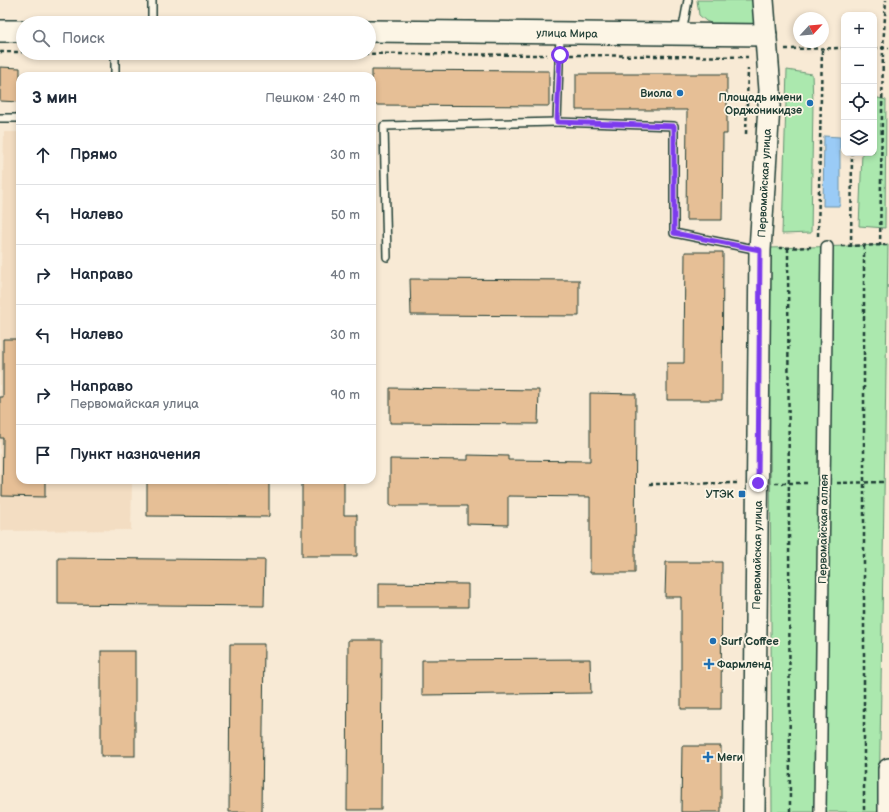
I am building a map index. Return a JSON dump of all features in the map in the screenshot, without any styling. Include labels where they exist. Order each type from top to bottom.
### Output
[{"type":"main road","name":"Первомайская улица","points":[[754,812],[768,249],[770,90],[763,0]]},
{"type":"main road","points":[[0,32],[16,31]]},
{"type":"main road","name":"улица Мира","points":[[376,31],[766,35]]},
{"type":"main road","points":[[888,812],[889,769]]},
{"type":"street","name":"Первомайская аллея","points":[[820,812],[822,247]]},
{"type":"lane","points":[[152,0],[152,16]]},
{"type":"lane","points":[[682,34],[688,0]]},
{"type":"lane","points":[[557,122],[560,33]]},
{"type":"lane","points":[[115,60],[115,72]]},
{"type":"lane","points":[[0,118],[16,118]]},
{"type":"lane","points":[[387,257],[384,126],[557,122],[674,126],[674,233],[768,249]]},
{"type":"path","points":[[880,246],[883,48],[886,0]]},
{"type":"path","points":[[782,48],[841,48]]},
{"type":"path","points":[[877,48],[889,48]]},
{"type":"path","points":[[818,239],[822,49]]},
{"type":"path","points":[[0,52],[16,52]]},
{"type":"path","points":[[376,54],[748,57]]},
{"type":"path","points":[[852,156],[851,246],[888,245]]},
{"type":"path","points":[[864,246],[864,812]]},
{"type":"path","points":[[768,249],[822,247]]},
{"type":"path","points":[[788,248],[790,812]]},
{"type":"path","points":[[649,484],[742,483]]},
{"type":"shaded area","points":[[4,132],[16,132],[16,484],[132,484],[131,530],[1,531],[0,316]]},
{"type":"green space","points":[[697,0],[753,0],[759,24],[720,27],[706,21],[699,15]]},
{"type":"green space","points":[[787,70],[812,74],[811,233],[782,234]]},
{"type":"green space","points":[[877,98],[886,100],[885,228],[859,226],[862,156],[877,156]]},
{"type":"green space","points":[[888,245],[879,812],[772,812],[769,248]]},
{"type":"water","points":[[824,136],[840,137],[840,206],[823,206]]},
{"type":"building","points":[[0,67],[20,68],[20,72],[16,72],[16,102],[0,101]]},
{"type":"building","points":[[372,70],[549,71],[549,106],[376,105],[376,72],[372,72]]},
{"type":"building","points":[[576,74],[727,74],[727,134],[723,134],[722,220],[686,220],[687,110],[576,110]]},
{"type":"building","points":[[685,252],[723,252],[722,400],[667,400],[667,363],[684,363]]},
{"type":"building","points":[[410,279],[579,280],[579,316],[411,315]]},
{"type":"building","points":[[3,339],[16,339],[16,484],[45,484],[45,497],[2,496],[3,438],[0,438],[0,397],[3,397]]},
{"type":"building","points":[[390,388],[539,390],[538,424],[390,423]]},
{"type":"building","points":[[590,393],[636,394],[635,573],[590,573],[590,497],[508,496],[508,525],[467,524],[467,506],[390,506],[390,459],[468,460],[468,455],[508,456],[508,460],[590,461]]},
{"type":"building","points":[[147,484],[269,484],[269,517],[147,516]]},
{"type":"building","points":[[302,484],[344,484],[344,515],[357,515],[357,556],[302,556]]},
{"type":"building","points":[[58,558],[265,560],[264,606],[58,604]]},
{"type":"building","points":[[666,562],[722,562],[721,709],[681,709],[681,597],[665,597]]},
{"type":"building","points":[[379,583],[468,584],[468,607],[379,607]]},
{"type":"building","points":[[348,640],[382,640],[381,810],[347,810]]},
{"type":"building","points":[[230,644],[264,644],[262,812],[229,812]]},
{"type":"building","points":[[101,651],[135,651],[135,756],[101,756]]},
{"type":"building","points":[[590,659],[591,693],[422,695],[422,660]]},
{"type":"building","points":[[682,746],[721,746],[721,812],[681,812]]},
{"type":"place","name":"Виола","points":[[680,93]]},
{"type":"place","name":"Площадь имени Орджоникидзе","points":[[810,103]]},
{"type":"place","name":"УТЭК","points":[[742,494]]},
{"type":"place","name":"Surf Coffee","points":[[713,641]]},
{"type":"place","name":"Фармленд","points":[[709,664]]},
{"type":"place","name":"Меги","points":[[708,757]]},
{"type":"route","points":[[560,55],[557,122],[674,126],[674,233],[760,250],[758,483]]}]
